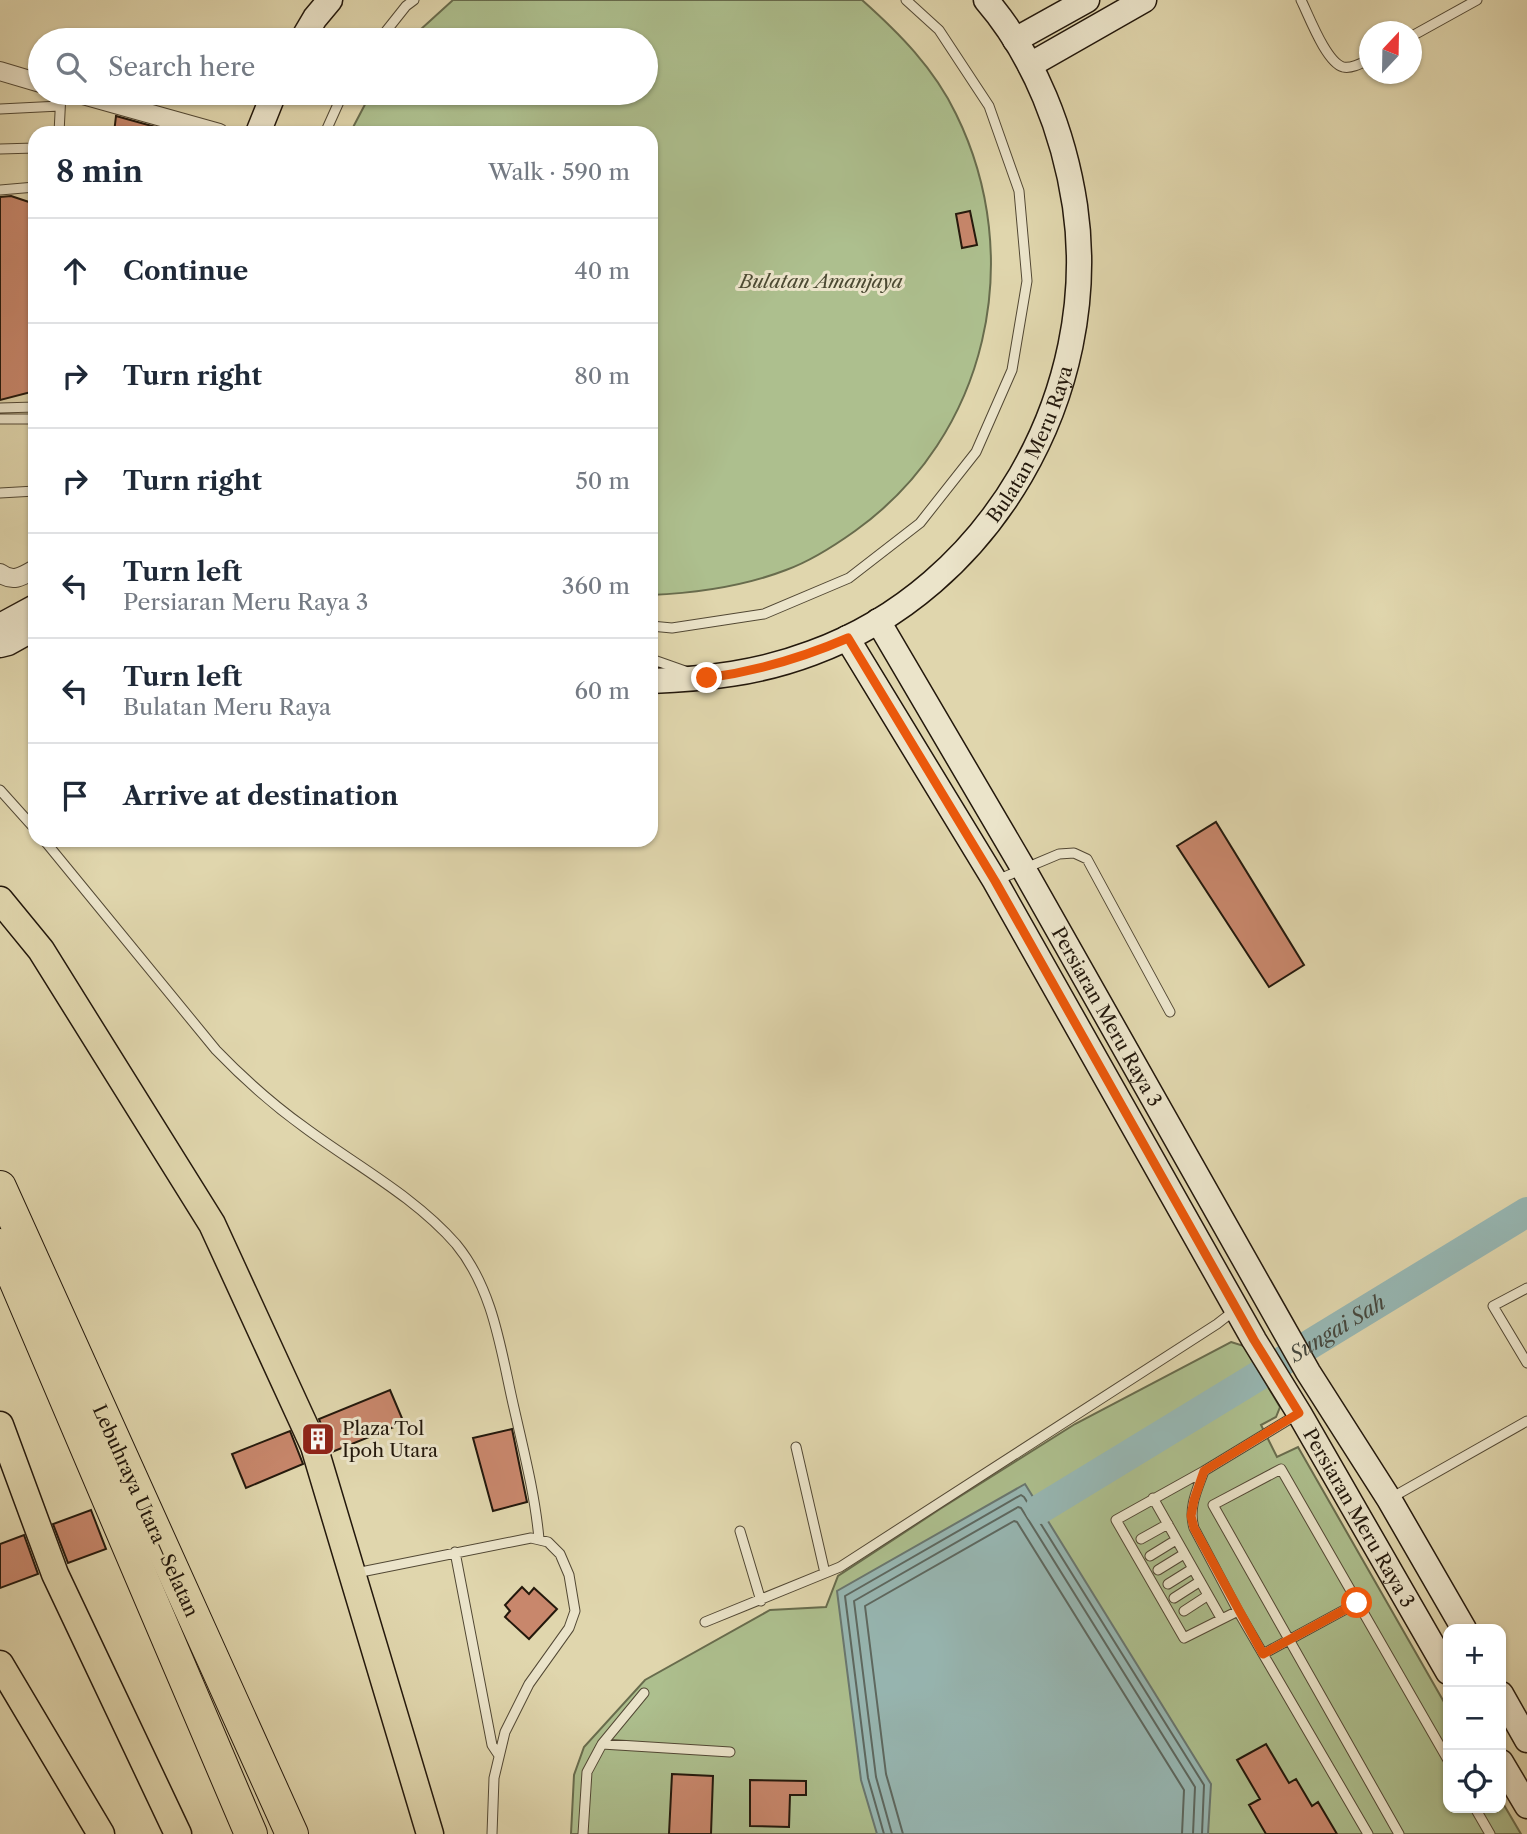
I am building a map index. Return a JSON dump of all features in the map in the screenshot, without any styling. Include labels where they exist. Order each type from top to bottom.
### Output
[{"type":"highway","name":"Lebuhraya Utara–Selatan","points":[[0,1187],[292,1834]]},
{"type":"highway","name":"Lebuhraya Utara–Selatan","points":[[0,1245],[251,1834]]},
{"type":"main road","points":[[0,900],[41,950],[212,1224],[314,1446],[430,1834]]},
{"type":"main road","points":[[0,1425],[55,1574],[178,1834]]},
{"type":"main road","points":[[0,1664],[102,1834]]},
{"type":"street","points":[[310,28],[330,0]]},
{"type":"street","name":"Bulatan Meru Raya","points":[[658,681],[707,678],[779,664],[848,638],[878,621],[925,588],[967,549],[1004,504],[1034,454],[1056,401],[1072,346],[1079,289],[1078,231],[1067,163],[1054,118],[1030,65],[986,0]]},
{"type":"street","points":[[1015,40],[1087,0]]},
{"type":"street","points":[[1030,65],[1144,0]]},
{"type":"street","points":[[0,71],[28,79]]},
{"type":"street","points":[[115,105],[182,126]]},
{"type":"street","points":[[261,126],[269,105]]},
{"type":"street","points":[[0,573],[18,579],[28,573]]},
{"type":"street","points":[[0,626],[28,611]]},
{"type":"street","name":"Persiaran Meru Raya 3","points":[[878,621],[1023,868],[1308,1372],[1389,1499],[1461,1624]]},
{"type":"street","points":[[0,645],[28,632]]},
{"type":"street","name":"Persiaran Meru Raya 3","points":[[848,638],[995,881],[1254,1340],[1443,1663]]},
{"type":"street","points":[[1506,1703],[1527,1740]]},
{"type":"street","points":[[1506,1770],[1527,1806]]},
{"type":"lane","points":[[389,28],[414,0]]},
{"type":"lane","points":[[658,627],[672,628],[764,614],[849,578],[920,523],[976,452],[1012,370],[1027,281],[1019,191],[989,106],[939,30],[906,0]]},
{"type":"lane","points":[[1301,0],[1331,60],[1344,68],[1359,64]]},
{"type":"lane","points":[[1422,30],[1477,0]]},
{"type":"lane","points":[[328,126],[338,105]]},
{"type":"lane","points":[[0,109],[61,106],[60,126]]},
{"type":"lane","points":[[0,149],[28,148]]},
{"type":"lane","points":[[0,190],[28,188]]},
{"type":"lane","points":[[0,408],[28,407]]},
{"type":"lane","points":[[0,419],[28,419]]},
{"type":"lane","points":[[0,493],[28,491]]},
{"type":"lane","points":[[658,661],[707,678]]},
{"type":"lane","points":[[0,790],[28,821]]},
{"type":"lane","points":[[50,847],[190,1019],[238,1073],[304,1127],[398,1193],[456,1244],[472,1268],[494,1318],[536,1504],[539,1539]]},
{"type":"lane","points":[[995,881],[1059,854],[1074,853],[1087,859],[1170,1012]]},
{"type":"lane","points":[[1527,1288],[1493,1307],[1527,1363]]},
{"type":"lane","points":[[705,1622],[761,1601],[863,1552],[1237,1309]]},
{"type":"lane","points":[[1238,1611],[1184,1637],[1116,1520],[1204,1471],[1299,1413]]},
{"type":"lane","points":[[1389,1499],[1527,1421]]},
{"type":"lane","points":[[796,1447],[824,1573]]},
{"type":"lane","points":[[1399,1834],[1213,1505],[1281,1469],[1443,1751]]},
{"type":"lane","points":[[1204,1471],[1191,1516],[1194,1528],[1238,1611],[1368,1834]]},
{"type":"lane","points":[[1153,1499],[1221,1618]]},
{"type":"lane","points":[[1141,1539],[1168,1524]]},
{"type":"lane","points":[[740,1531],[761,1601]]},
{"type":"lane","points":[[351,1574],[519,1540],[539,1539],[554,1546],[565,1563],[576,1603],[575,1611],[569,1628],[514,1710],[498,1755],[494,1778],[492,1834]]},
{"type":"lane","points":[[1150,1556],[1176,1540]]},
{"type":"lane","points":[[454,1552],[492,1745],[498,1755]]},
{"type":"lane","points":[[1158,1570],[1184,1554]]},
{"type":"lane","points":[[1168,1584],[1192,1569]]},
{"type":"lane","points":[[1174,1598],[1199,1582]]},
{"type":"lane","points":[[1184,1611],[1207,1597]]},
{"type":"lane","points":[[1263,1654],[1357,1603]]},
{"type":"lane","points":[[583,1834],[587,1772],[602,1744],[644,1693]]},
{"type":"lane","points":[[602,1744],[730,1752]]},
{"type":"lane","points":[[1478,1813],[1490,1834]]},
{"type":"green space","name":"Bulatan Amanjaya","points":[[453,0],[862,0],[889,25],[926,66],[956,114],[978,169],[989,227],[990,284],[982,341],[964,395],[937,446],[900,492],[831,548],[795,566],[753,581],[720,588],[658,595],[658,126],[354,126],[365,105],[658,105],[658,28],[422,28]]},
{"type":"green space","points":[[1231,1342],[1244,1346],[1280,1407],[1276,1417],[1261,1425],[1277,1457],[1298,1447],[1443,1700],[1443,1813],[1506,1813],[1506,1808],[1521,1834],[571,1834],[574,1775],[584,1747],[645,1680],[770,1610],[826,1607],[838,1576],[1075,1424]]},
{"type":"water","points":[[1025,1484],[1211,1784],[1208,1834],[877,1834],[861,1780],[837,1591]]},
{"type":"building","points":[[116,116],[152,126],[115,126]]},
{"type":"building","points":[[11,196],[28,202],[28,393],[0,400],[0,197]]},
{"type":"building","points":[[970,211],[977,245],[962,248],[956,214]]},
{"type":"building","points":[[1216,822],[1304,965],[1269,987],[1177,846]]},
{"type":"building","points":[[390,1390],[404,1423],[332,1452],[319,1419]]},
{"type":"building","points":[[512,1429],[527,1502],[493,1511],[473,1438]]},
{"type":"building","points":[[290,1431],[303,1464],[246,1488],[232,1454]]},
{"type":"building","points":[[91,1510],[106,1549],[68,1563],[53,1524]]},
{"type":"building","points":[[24,1535],[38,1574],[0,1588],[0,1544]]},
{"type":"building","points":[[522,1587],[529,1594],[534,1588],[557,1609],[529,1639],[505,1617],[510,1611],[505,1605]]},
{"type":"building","points":[[1266,1744],[1289,1783],[1296,1779],[1312,1806],[1318,1802],[1337,1834],[1266,1834],[1249,1805],[1260,1799],[1237,1760]]},
{"type":"building","points":[[672,1774],[713,1776],[711,1834],[669,1834]]},
{"type":"building","points":[[750,1780],[806,1781],[806,1795],[790,1795],[789,1827],[750,1826]]},
{"type":"waterway","name":"Sungai Sah","points":[[1040,1509],[1527,1212]]},
{"type":"place","name":"Plaza Tol Ipoh Utara","points":[[318,1439]]},
{"type":"route","points":[[707,678],[779,664],[848,638],[995,881],[1254,1340],[1299,1413],[1204,1471],[1191,1516],[1194,1528],[1263,1654],[1357,1603]]}]
